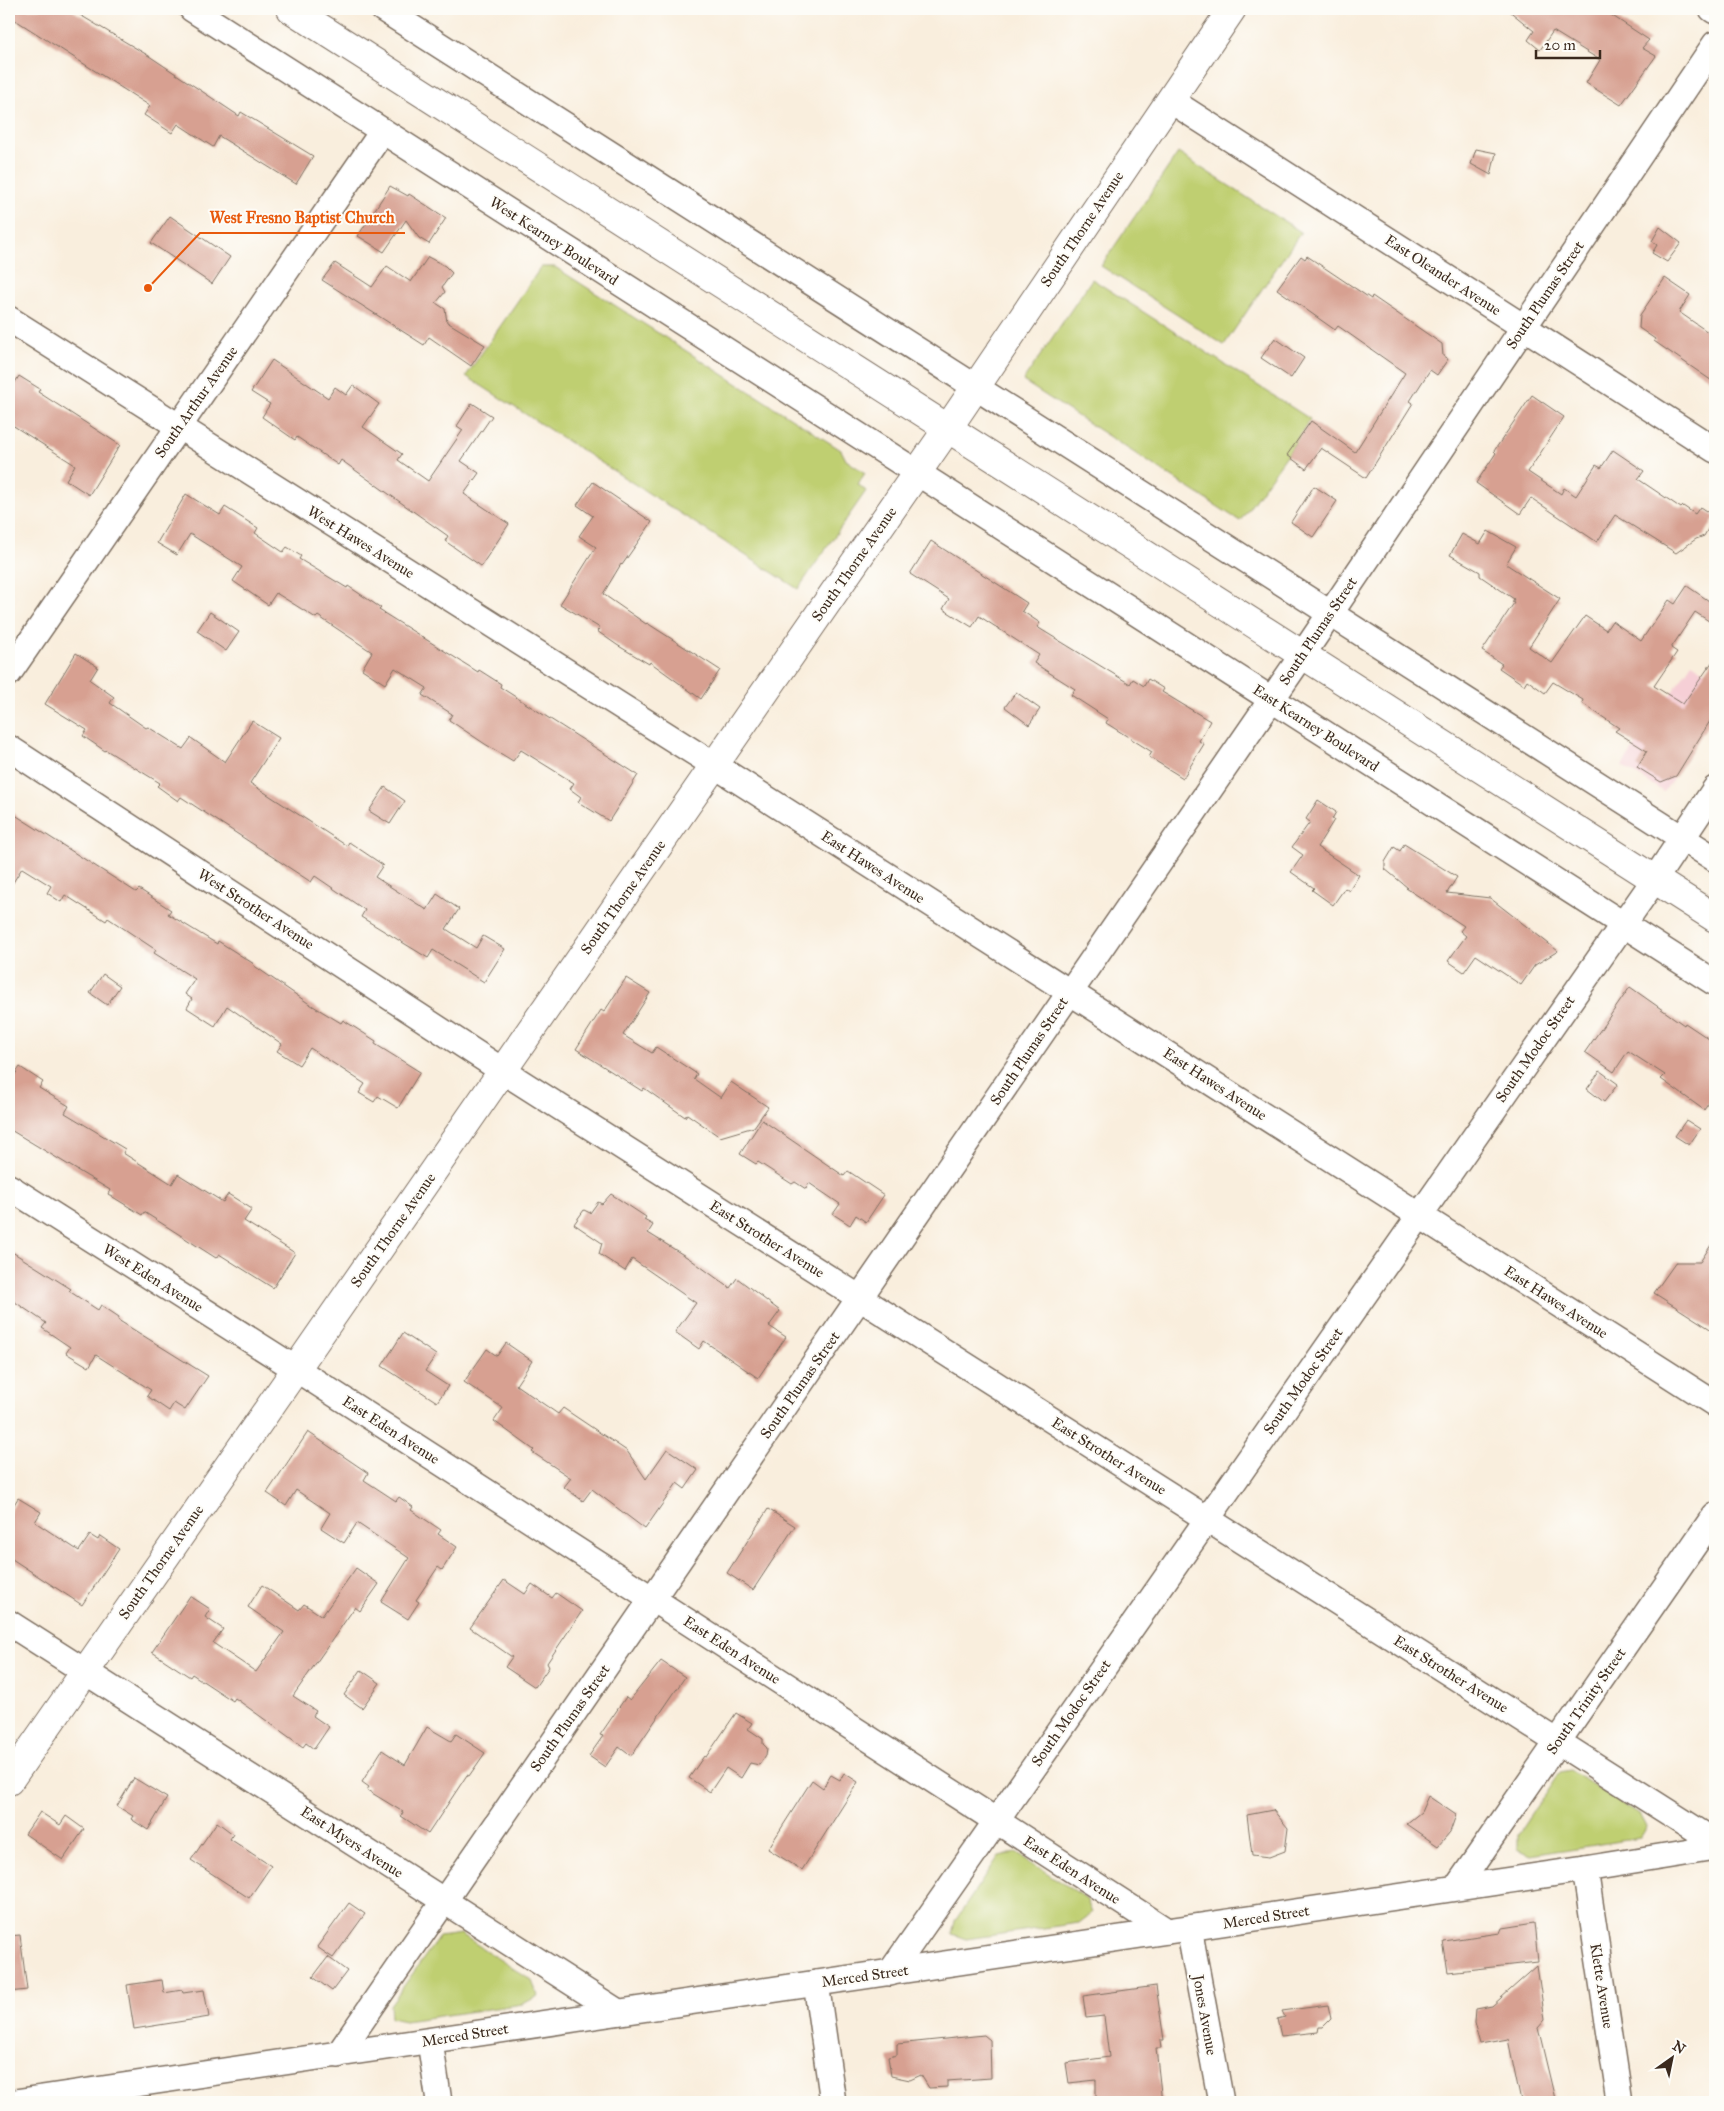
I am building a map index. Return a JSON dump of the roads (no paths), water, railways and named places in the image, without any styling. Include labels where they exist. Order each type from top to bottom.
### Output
[{"type":"main road","points":[[291,9],[1715,918]]},
{"type":"main road","name":"South Thorne Avenue","points":[[9,1781],[948,428],[1232,9]]},
{"type":"street","name":"West Kearney Boulevard","points":[[192,9],[916,473]]},
{"type":"street","points":[[383,9],[1331,612],[1715,859]]},
{"type":"street","name":"South Plumas Street","points":[[338,2055],[1303,654],[1715,44]]},
{"type":"street","name":"East Oleander Avenue","points":[[1170,100],[1715,450]]},
{"type":"street","name":"South Arthur Avenue","points":[[9,673],[382,132]]},
{"type":"street","name":"West Hawes Avenue","points":[[9,318],[178,427],[714,765]]},
{"type":"street","name":"East Kearney Boulevard","points":[[916,473],[1715,983]]},
{"type":"street","name":"West Strother Avenue","points":[[9,748],[503,1071]]},
{"type":"street","name":"East Hawes Avenue","points":[[714,765],[1715,1404]]},
{"type":"street","name":"South Modoc Street","points":[[890,1973],[1655,879],[1715,789]]},
{"type":"street","name":"East Strother Avenue","points":[[503,1071],[1715,1842]]},
{"type":"street","name":"West Eden Avenue","points":[[9,1187],[296,1369]]},
{"type":"street","name":"East Eden Avenue","points":[[296,1369],[996,1821],[1178,1930]]},
{"type":"street","name":"South Trinity Street","points":[[1457,1887],[1715,1515]]},
{"type":"street","name":"East Myers Avenue","points":[[9,1623],[618,2012]]},
{"type":"street","name":"Merced Street","points":[[15,2102],[53,2099],[618,2012],[890,1973],[1457,1887],[1585,1870],[1715,1848]]},
{"type":"street","name":"Klette Avenue","points":[[1585,1870],[1620,2102]]},
{"type":"street","name":"Jones Avenue","points":[[1178,1930],[1221,2102]]},
{"type":"street","points":[[816,1984],[833,2102]]},
{"type":"street","points":[[430,2041],[439,2102]]},
{"type":"place","name":"West Fresno Baptist Church","points":[[148,288]]}]
